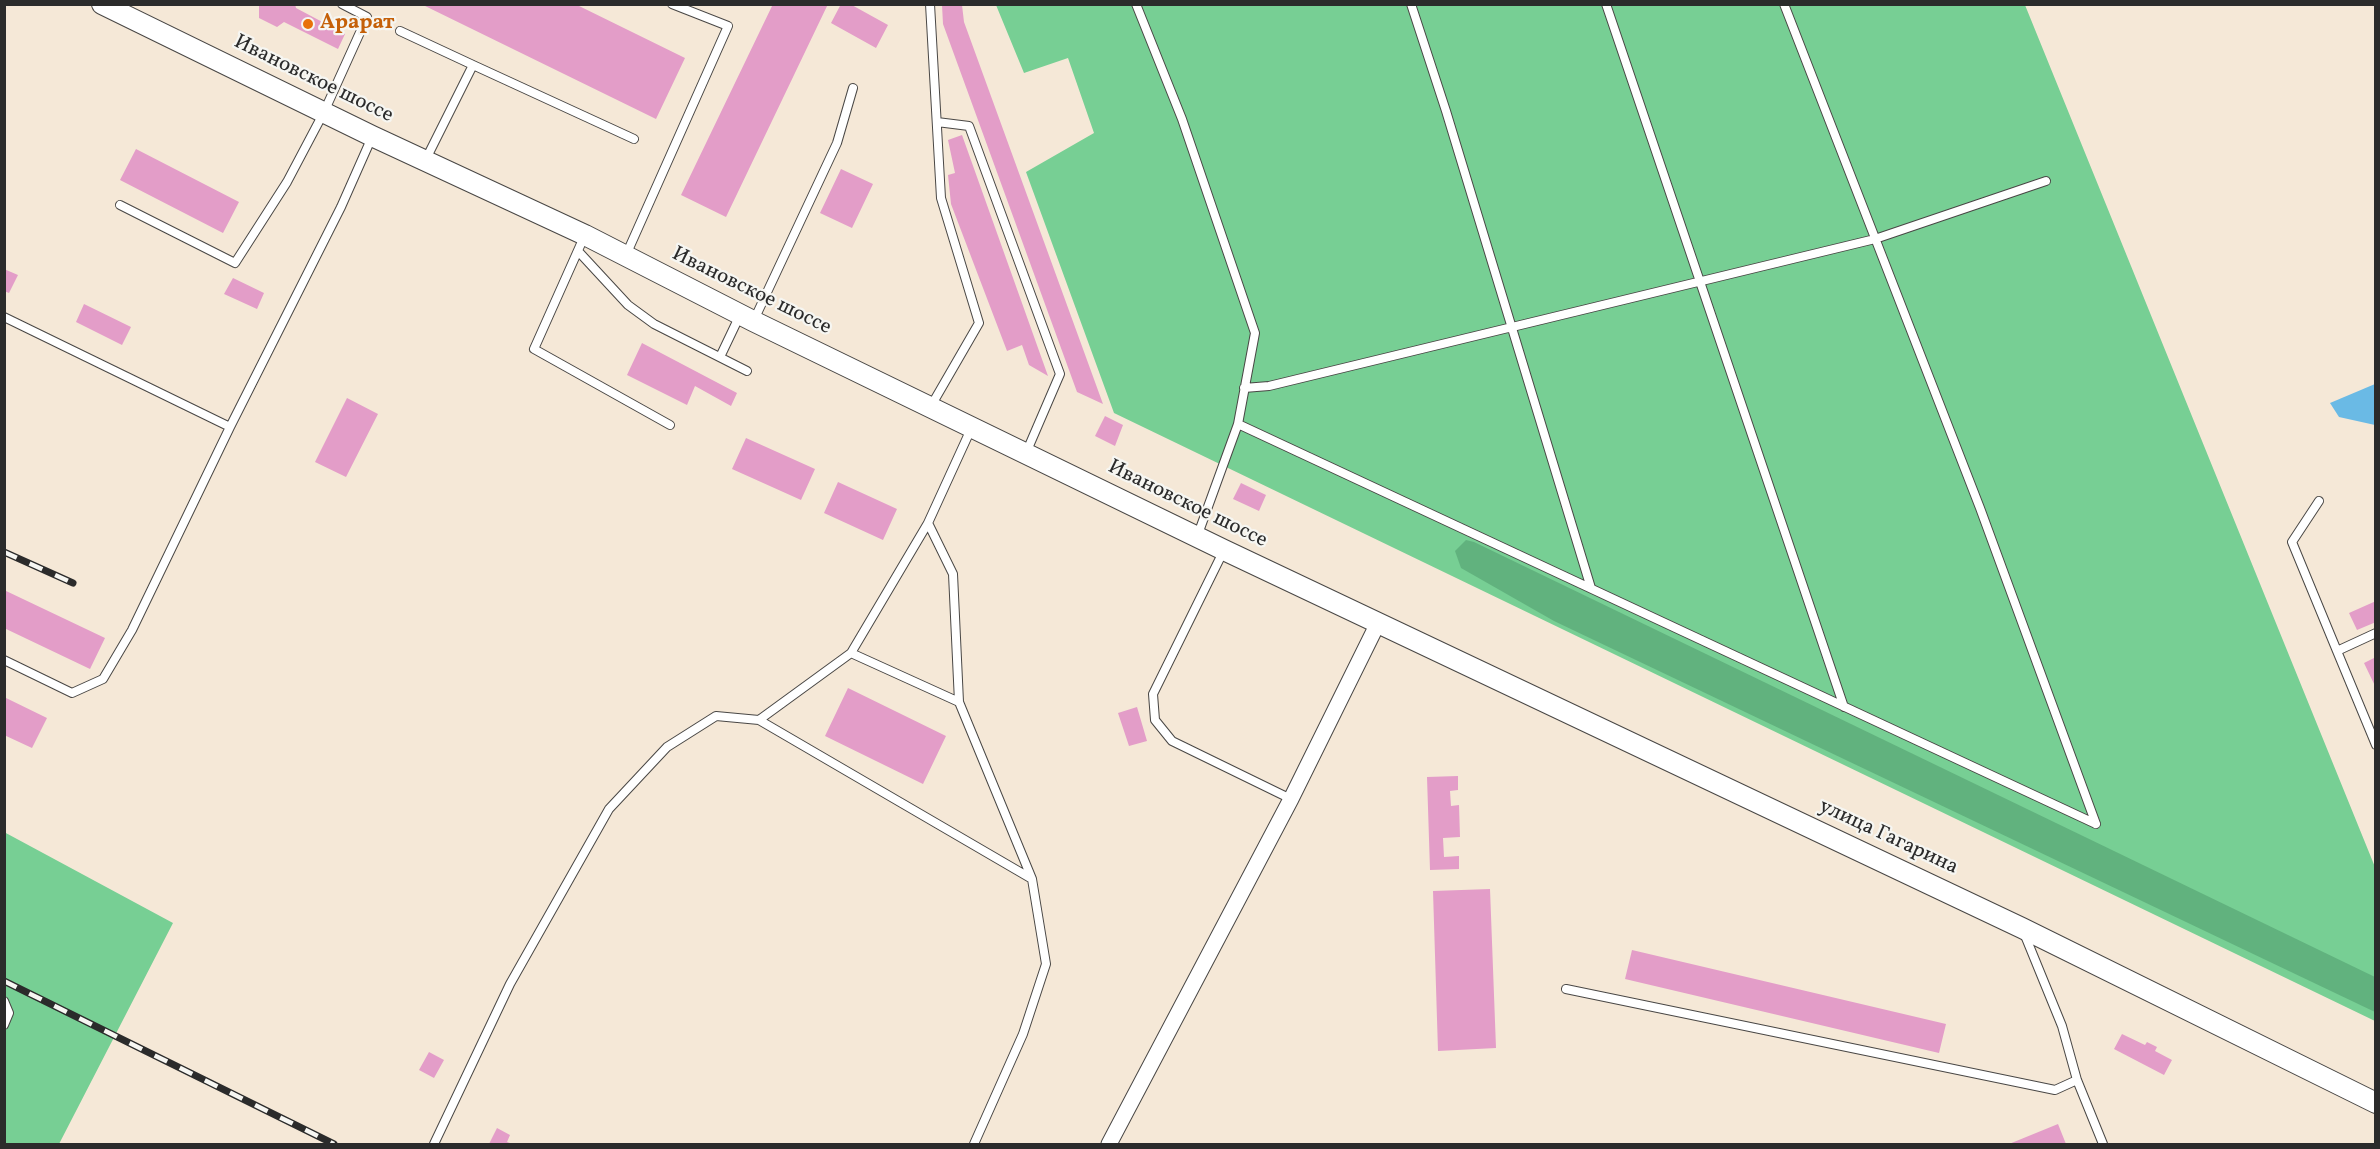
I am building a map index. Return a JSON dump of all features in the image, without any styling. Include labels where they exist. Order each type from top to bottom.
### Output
[{"type":"street","name":"Ивановское шоссе","points":[[102,4],[425,160],[581,243],[625,256],[1026,454],[1378,623]]},
{"type":"street","points":[[1109,1144],[1291,799],[1378,623]]},
{"type":"street","name":"улица Гагарина","points":[[1378,623],[2022,928],[2376,1103]]},
{"type":"lane","points":[[120,205],[235,263],[287,182],[324,112],[367,17],[342,4]]},
{"type":"lane","points":[[625,256],[728,26],[672,4]]},
{"type":"lane","points":[[930,4],[942,198],[979,323],[930,407]]},
{"type":"lane","points":[[1136,4],[1182,119],[1255,333],[1238,424],[1197,537]]},
{"type":"lane","points":[[1411,4],[1446,111],[1591,588]]},
{"type":"lane","points":[[1606,4],[1844,707]]},
{"type":"lane","points":[[1238,424],[2096,824],[1980,508],[1784,4]]},
{"type":"lane","points":[[400,31],[634,139]]},
{"type":"lane","points":[[425,160],[473,65]]},
{"type":"lane","points":[[720,357],[747,318],[837,143],[853,88]]},
{"type":"lane","points":[[937,122],[969,126],[1060,374],[1026,454]]},
{"type":"lane","points":[[4,660],[72,693],[103,679],[132,630],[340,207],[372,136]]},
{"type":"lane","points":[[1244,388],[1269,386],[1875,239],[2046,181]]},
{"type":"lane","points":[[670,426],[534,349],[581,243],[628,305],[654,324],[747,371]]},
{"type":"lane","points":[[4,317],[230,427]]},
{"type":"lane","points":[[759,720],[851,653],[928,523],[972,427]]},
{"type":"lane","points":[[2319,501],[2292,542],[2376,745]]},
{"type":"lane","points":[[928,523],[953,574],[959,702],[1032,879],[1046,964],[1023,1034],[974,1144]]},
{"type":"lane","points":[[1224,550],[1153,694],[1155,720],[1172,741],[1291,799]]},
{"type":"lane","points":[[2337,651],[2376,633]]},
{"type":"lane","points":[[851,653],[959,702]]},
{"type":"lane","points":[[434,1144],[510,984],[609,809],[667,747],[716,716],[759,720],[1032,879]]},
{"type":"lane","points":[[2022,928],[2062,1026],[2077,1080],[2103,1144]]},
{"type":"lane","points":[[1566,989],[2055,1090],[2077,1080]]},
{"type":"lane","points":[[4,1001],[9,1013],[4,1025]]},
{"type":"green space","points":[[996,5],[2025,5],[2375,867],[2375,1021],[1114,413],[1026,172],[1094,133],[1068,58],[1024,73]]},
{"type":"green space","points":[[1466,540],[2375,977],[2375,1012],[1554,621],[1461,568],[1455,551]]},
{"type":"green space","points":[[4,832],[173,923],[59,1144],[5,1144]]},
{"type":"water","points":[[2375,384],[2375,425],[2339,417],[2330,403]]},
{"type":"building","name":"Арарат","points":[[259,4],[295,4],[296,8],[345,34],[338,49],[284,22],[277,27],[259,18]]},
{"type":"building","points":[[421,4],[575,4],[685,58],[656,119]]},
{"type":"building","points":[[773,4],[828,4],[726,217],[681,195]]},
{"type":"building","points":[[841,4],[850,4],[888,25],[876,48],[831,23]]},
{"type":"building","points":[[942,5],[962,5],[964,22],[1103,404],[1077,392],[943,24]]},
{"type":"building","points":[[962,135],[1048,376],[1029,365],[1022,345],[1007,351],[951,204],[948,175],[955,173],[948,140]]},
{"type":"building","points":[[136,149],[239,202],[223,233],[120,180]]},
{"type":"building","points":[[841,169],[873,184],[852,228],[820,213]]},
{"type":"building","points":[[4,269],[18,275],[9,293],[4,291]]},
{"type":"building","points":[[233,278],[264,293],[257,309],[224,294]]},
{"type":"building","points":[[84,304],[131,327],[122,345],[76,322]]},
{"type":"building","points":[[642,343],[737,393],[731,406],[695,386],[687,405],[627,375]]},
{"type":"building","points":[[347,398],[378,414],[346,477],[315,462]]},
{"type":"building","points":[[1105,416],[1123,425],[1115,446],[1095,436]]},
{"type":"building","points":[[746,438],[815,469],[801,500],[732,469]]},
{"type":"building","points":[[838,482],[897,509],[883,540],[824,513]]},
{"type":"building","points":[[1241,483],[1266,495],[1259,511],[1233,499]]},
{"type":"building","points":[[4,590],[105,638],[90,669],[4,628]]},
{"type":"building","points":[[2376,601],[2376,622],[2357,630],[2349,613]]},
{"type":"building","points":[[2376,657],[2376,688],[2364,663]]},
{"type":"building","points":[[848,688],[946,736],[923,784],[825,736]]},
{"type":"building","points":[[4,697],[47,718],[32,748],[4,735]]},
{"type":"building","points":[[1137,707],[1147,741],[1129,746],[1118,713]]},
{"type":"building","points":[[1458,776],[1458,790],[1450,791],[1451,806],[1459,805],[1460,837],[1443,838],[1444,857],[1459,856],[1459,869],[1430,870],[1427,777]]},
{"type":"building","points":[[1490,889],[1496,1048],[1438,1051],[1433,891]]},
{"type":"building","points":[[1632,950],[1946,1024],[1939,1053],[1625,979]]},
{"type":"building","points":[[2122,1034],[2145,1045],[2147,1042],[2157,1047],[2155,1051],[2172,1060],[2164,1075],[2114,1049]]},
{"type":"building","points":[[429,1052],[444,1060],[434,1078],[419,1070]]},
{"type":"building","points":[[2058,1124],[2066,1144],[2009,1144]]},
{"type":"building","points":[[497,1128],[510,1135],[507,1142],[513,1144],[489,1144]]},
{"type":"railway","points":[[4,552],[73,583]]},
{"type":"railway","points":[[4,981],[334,1144]]},
{"type":"place","name":"Арарат","points":[[308,24]]}]
